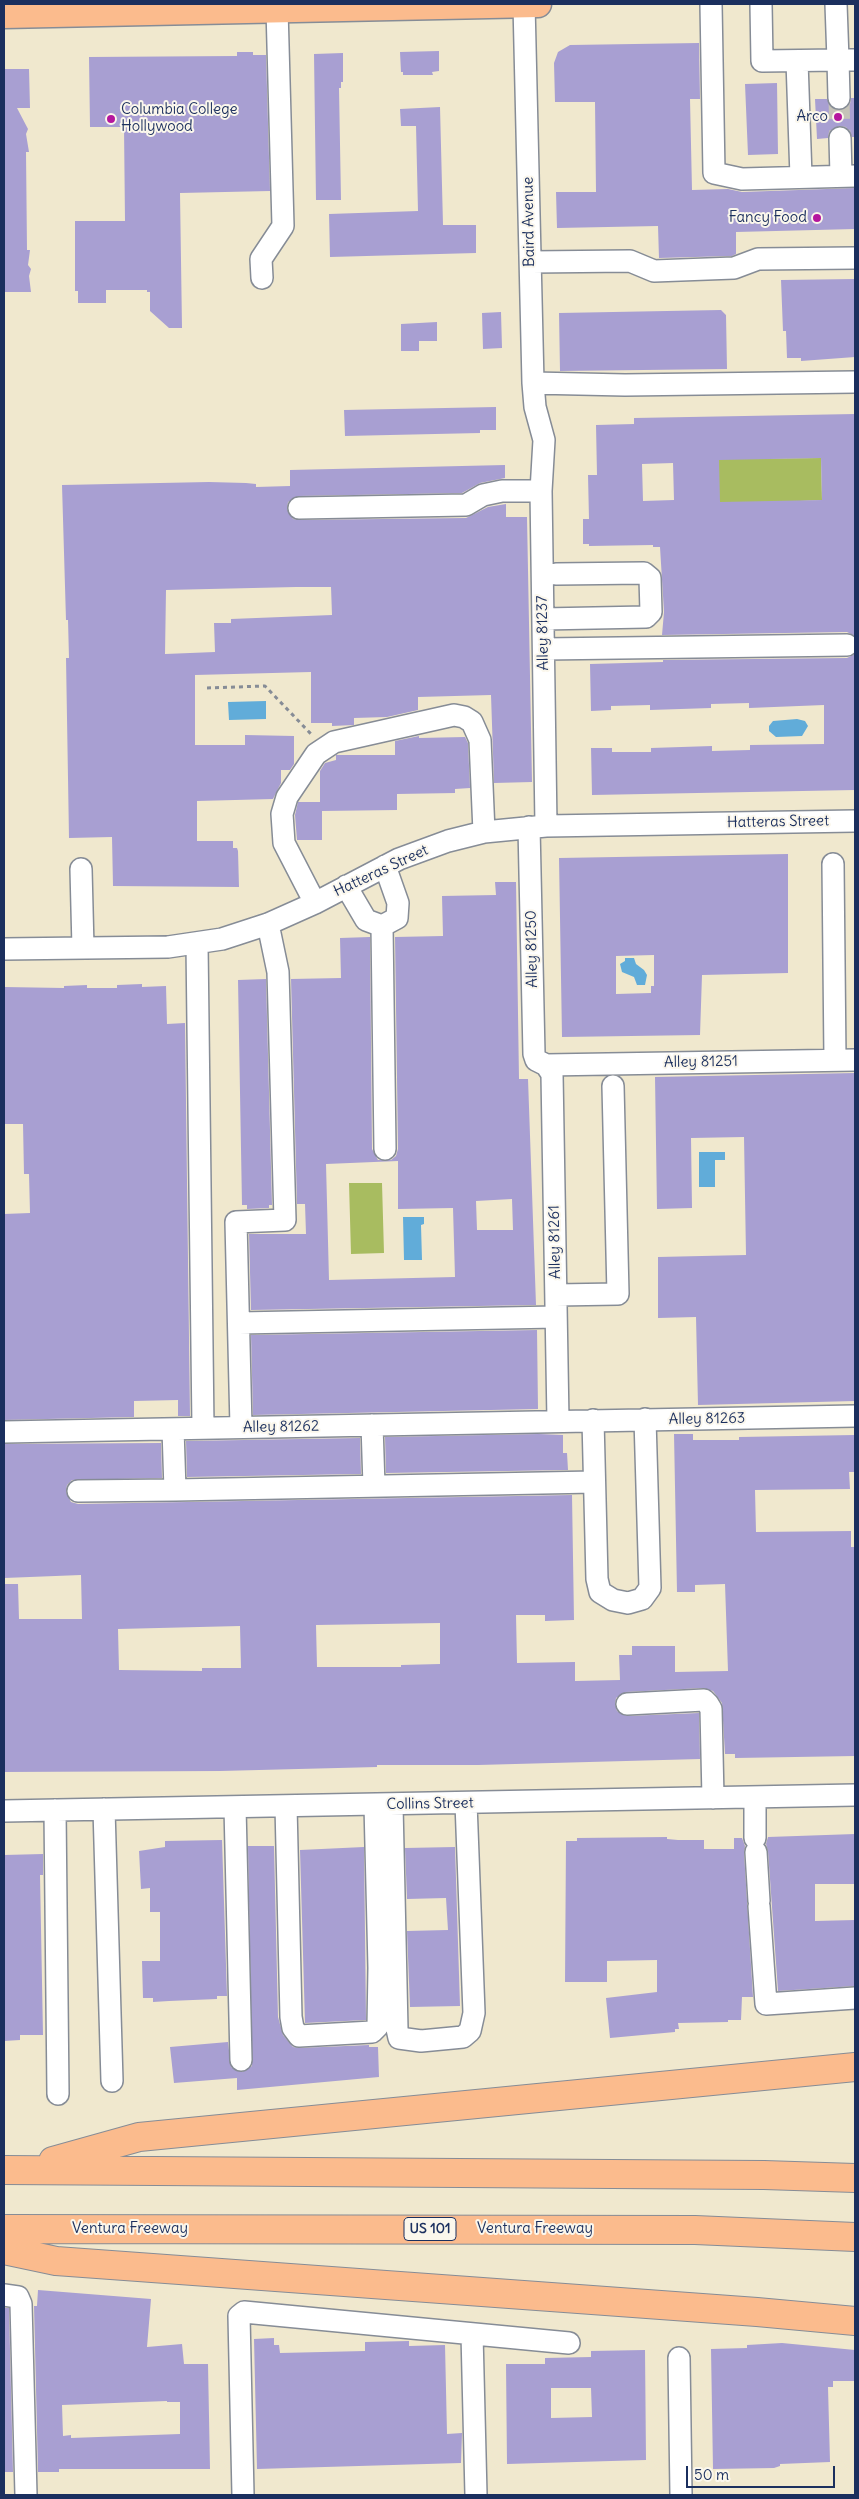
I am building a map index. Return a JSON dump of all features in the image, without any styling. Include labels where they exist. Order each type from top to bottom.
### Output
[{"type":"highway","points":[[12,2170],[139,2137],[855,2067]]},
{"type":"highway","points":[[12,2170],[764,2175],[855,2178]]},
{"type":"highway","name":"Ventura Freeway","points":[[4,2229],[695,2230],[855,2237]]},
{"type":"highway","points":[[4,2250],[56,2261],[747,2311],[855,2321]]},
{"type":"main road","points":[[4,15],[239,7],[277,9],[538,4]]},
{"type":"street","name":"Baird Avenue","points":[[524,4],[535,407],[544,440]]},
{"type":"street","points":[[712,4],[714,173],[742,179],[848,176],[840,138]]},
{"type":"street","points":[[761,4],[762,61],[847,60]]},
{"type":"street","points":[[836,4],[847,60],[839,98]]},
{"type":"street","points":[[262,278],[261,259],[283,226],[277,9]]},
{"type":"street","points":[[797,61],[801,177]]},
{"type":"street","points":[[530,262],[630,261],[654,271],[734,268],[758,259],[855,258]]},
{"type":"street","points":[[534,383],[625,385],[855,382]]},
{"type":"street","name":"Alley 81237","points":[[538,827],[544,649],[540,491],[544,440]]},
{"type":"street","points":[[299,508],[466,505],[483,495],[492,493],[540,491]]},
{"type":"street","points":[[543,619],[646,617],[651,612],[650,578],[644,573],[556,574]]},
{"type":"street","points":[[544,649],[847,645]]},
{"type":"street","points":[[315,903],[287,852],[284,843],[282,814],[288,798],[316,754],[334,742],[454,715],[464,717],[472,722],[480,740],[484,832]]},
{"type":"street","name":"Hatteras Street","points":[[4,949],[168,947],[222,939],[268,924],[315,903],[385,866],[448,841],[484,832],[538,827],[855,821]]},
{"type":"street","name":"Alley 81250","points":[[538,827],[534,1054],[536,1060],[546,1065]]},
{"type":"street","points":[[833,864],[845,1060]]},
{"type":"street","points":[[346,886],[366,920],[382,926],[397,918],[398,903],[385,866]]},
{"type":"street","points":[[81,869],[82,948]]},
{"type":"street","points":[[242,1428],[236,1222],[285,1220],[278,972],[268,924]]},
{"type":"street","points":[[382,926],[385,1149]]},
{"type":"street","points":[[197,944],[204,1428]]},
{"type":"street","name":"Alley 81251","points":[[546,1065],[845,1060]]},
{"type":"street","name":"Alley 81261","points":[[546,1065],[552,1074],[558,1421]]},
{"type":"street","points":[[239,1323],[556,1306],[618,1294],[613,1086]]},
{"type":"street","name":"Alley 81263","points":[[558,1421],[855,1416]]},
{"type":"street","points":[[593,1420],[595,1564],[600,1592],[613,1600],[628,1603],[642,1599],[650,1588],[645,1419]]},
{"type":"street","name":"Alley 81262","points":[[4,1432],[558,1421]]},
{"type":"street","points":[[372,1424],[374,1486]]},
{"type":"street","points":[[173,1429],[175,1490]]},
{"type":"street","points":[[78,1491],[594,1482]]},
{"type":"street","points":[[627,1704],[704,1700],[708,1704],[711,1709],[713,1798]]},
{"type":"street","name":"Collins Street","points":[[4,1811],[855,1795]]},
{"type":"street","points":[[755,1797],[755,1845],[766,2004],[855,1998]]},
{"type":"street","points":[[383,1805],[396,2028],[400,2038],[421,2041],[464,2037],[470,2031],[474,2013],[466,1803]]},
{"type":"street","points":[[286,1806],[291,2017],[293,2028],[299,2036],[372,2032],[378,2026],[383,1805]]},
{"type":"street","points":[[235,1807],[241,2060]]},
{"type":"street","points":[[104,1809],[112,2081]]},
{"type":"street","points":[[55,1810],[58,2094]]},
{"type":"street","points":[[4,2295],[18,2297],[21,2304],[26,2495]]},
{"type":"street","points":[[243,2495],[240,2316],[244,2312],[569,2343]]},
{"type":"street","points":[[472,2334],[476,2495]]},
{"type":"street","points":[[679,2358],[681,2495]]},
{"type":"path","points":[[207,688],[265,686],[324,747]]},
{"type":"green space","points":[[711,457],[729,459],[821,458],[822,500],[712,505]]},
{"type":"green space","points":[[349,1183],[382,1183],[384,1253],[351,1254]]},
{"type":"water","points":[[266,701],[266,719],[229,720],[228,702]]},
{"type":"water","points":[[797,719],[805,721],[808,726],[802,736],[776,737],[769,731],[769,726],[773,721]]},
{"type":"water","points":[[625,958],[634,958],[636,964],[644,970],[647,975],[645,985],[637,985],[634,977],[622,972],[620,964],[625,961]]},
{"type":"water","points":[[699,1152],[725,1152],[725,1160],[715,1160],[715,1187],[699,1187]]},
{"type":"water","points":[[403,1217],[424,1217],[424,1224],[421,1225],[422,1260],[404,1260]]},
{"type":"building","points":[[699,43],[700,99],[690,99],[692,190],[728,189],[742,192],[855,188],[855,229],[736,232],[736,254],[732,256],[659,258],[658,226],[557,228],[556,192],[596,192],[595,102],[555,102],[554,63],[558,52],[570,45]]},
{"type":"building","points":[[439,51],[439,71],[432,72],[433,75],[403,75],[403,72],[401,72],[400,52]]},
{"type":"building","points":[[237,52],[253,52],[253,55],[266,55],[270,191],[180,193],[182,328],[169,328],[150,311],[150,292],[147,292],[147,290],[106,290],[106,303],[78,303],[78,291],[75,291],[75,221],[125,221],[124,127],[90,127],[89,57],[237,56]]},
{"type":"building","points":[[343,53],[343,82],[341,82],[341,88],[339,88],[341,200],[316,200],[314,54]]},
{"type":"building","points":[[4,69],[29,69],[30,108],[17,108],[28,129],[26,134],[29,152],[26,152],[27,250],[30,250],[28,265],[31,269],[29,276],[31,292],[4,292]]},
{"type":"building","points":[[777,83],[778,154],[748,155],[745,84]]},
{"type":"building","points":[[851,98],[855,98],[855,137],[852,137],[846,127],[839,126],[829,132],[828,138],[817,139],[815,99],[827,99],[833,109],[840,110],[850,104]]},
{"type":"building","points":[[440,107],[443,225],[476,225],[476,253],[330,257],[329,214],[418,211],[416,126],[401,126],[400,109]]},
{"type":"building","points":[[855,279],[855,357],[801,361],[801,358],[787,358],[786,331],[783,331],[781,280]]},
{"type":"building","points":[[721,310],[726,315],[727,369],[560,371],[559,313]]},
{"type":"building","points":[[501,312],[502,348],[483,349],[482,313]]},
{"type":"building","points":[[437,322],[437,341],[419,341],[419,351],[401,351],[401,324]]},
{"type":"building","points":[[496,407],[496,430],[480,430],[480,433],[345,436],[344,410]]},
{"type":"building","points":[[855,414],[855,636],[847,632],[662,635],[664,612],[660,547],[653,547],[653,545],[589,546],[589,544],[583,544],[583,519],[589,519],[588,475],[597,475],[596,425],[634,424],[634,418]],"holes":[[[821,458],[822,500],[720,502],[719,460]],[[673,463],[674,500],[643,501],[642,464]]]},
{"type":"building","points":[[505,465],[505,478],[480,483],[462,493],[299,496],[288,502],[287,509],[293,519],[299,520],[466,518],[488,507],[506,504],[506,517],[527,517],[532,782],[494,783],[491,695],[418,697],[418,710],[387,717],[354,718],[354,725],[332,726],[332,723],[311,723],[311,672],[195,675],[195,745],[245,745],[245,735],[294,736],[294,764],[290,770],[281,770],[281,783],[273,799],[197,801],[197,841],[233,841],[233,848],[237,848],[238,851],[239,887],[113,886],[112,837],[69,838],[66,658],[69,658],[62,485],[209,482],[256,484],[256,487],[290,486],[290,470]],"holes":[[[331,587],[332,615],[231,619],[231,623],[214,623],[215,652],[165,654],[166,590]]]},
{"type":"building","points":[[855,654],[855,790],[592,795],[591,748],[612,748],[612,752],[651,752],[651,748],[712,746],[712,751],[750,750],[750,745],[824,744],[824,705],[749,708],[749,703],[711,704],[711,708],[650,710],[650,705],[611,706],[611,710],[591,711],[590,664],[663,662],[663,660],[847,658]]},
{"type":"building","points":[[419,736],[419,738],[465,737],[468,743],[470,788],[455,789],[455,793],[397,794],[397,810],[322,811],[322,840],[297,840],[295,815],[298,802],[320,802],[320,771],[325,763],[336,760],[336,755],[395,755],[395,741]]},
{"type":"building","points":[[788,854],[788,973],[702,975],[700,1035],[562,1037],[559,858]],"holes":[[[654,955],[654,986],[651,986],[651,993],[616,994],[616,956]]]},
{"type":"building","points":[[495,882],[516,882],[519,1079],[528,1079],[536,1305],[251,1310],[249,1234],[306,1234],[305,1204],[297,1204],[291,979],[341,978],[340,938],[370,937],[372,1149],[378,1160],[391,1160],[396,1156],[398,1149],[395,937],[443,936],[442,896],[496,895]],"holes":[[[398,1161],[398,1209],[453,1208],[455,1277],[329,1280],[326,1164]],[[512,1199],[513,1230],[477,1230],[476,1201]]]},
{"type":"building","points":[[266,979],[272,1205],[269,1205],[269,1208],[247,1209],[247,1205],[242,1205],[238,980]]},
{"type":"building","points":[[142,984],[142,987],[166,986],[167,1024],[185,1023],[190,1416],[178,1416],[178,1400],[134,1401],[134,1417],[4,1420],[4,1214],[30,1213],[29,1174],[24,1174],[23,1124],[4,1124],[4,987],[64,988],[64,986],[87,985],[87,988],[117,988],[117,985]]},
{"type":"building","points":[[855,1073],[855,1401],[698,1405],[696,1317],[658,1318],[658,1257],[746,1255],[744,1137],[691,1138],[692,1208],[657,1209],[655,1077]]},
{"type":"building","points":[[537,1330],[538,1409],[253,1415],[251,1335]]},
{"type":"building","points":[[674,1434],[693,1434],[693,1440],[739,1440],[739,1437],[855,1435],[855,1472],[849,1472],[850,1489],[755,1490],[756,1532],[851,1531],[851,1547],[855,1547],[855,1756],[735,1758],[735,1754],[725,1754],[722,1703],[713,1691],[703,1688],[626,1692],[616,1698],[615,1704],[617,1711],[627,1716],[699,1713],[700,1759],[478,1765],[377,1765],[377,1767],[220,1771],[4,1772],[4,1584],[18,1584],[19,1619],[82,1619],[81,1575],[4,1578],[4,1444],[161,1443],[162,1478],[72,1480],[67,1485],[66,1492],[71,1502],[78,1504],[572,1495],[574,1620],[545,1621],[545,1615],[516,1615],[517,1663],[575,1662],[575,1681],[620,1680],[619,1655],[632,1655],[632,1646],[675,1646],[675,1672],[728,1671],[725,1584],[695,1585],[695,1592],[677,1592]],"holes":[[[440,1623],[440,1664],[401,1665],[401,1667],[317,1667],[316,1625]],[[240,1626],[241,1668],[202,1668],[202,1671],[119,1670],[118,1629]]]},
{"type":"building","points":[[563,1435],[563,1453],[567,1453],[568,1470],[386,1473],[385,1437]]},
{"type":"building","points":[[360,1438],[361,1474],[187,1477],[186,1441]]},
{"type":"building","points":[[855,1834],[855,1884],[815,1884],[815,1921],[855,1920],[855,1986],[778,1991],[766,1844],[768,1837]]},
{"type":"building","points":[[667,1837],[667,1839],[678,1840],[704,1840],[704,1849],[734,1849],[734,1838],[742,1838],[745,1846],[753,1997],[742,1997],[741,2020],[678,2023],[679,2029],[675,2029],[675,2032],[610,2038],[606,1998],[657,1992],[657,1960],[607,1961],[607,1982],[565,1982],[566,1841],[577,1841],[577,1838]]},
{"type":"building","points":[[222,1840],[227,1996],[217,1996],[217,1999],[153,2002],[153,1998],[143,1998],[142,1961],[160,1961],[160,1912],[150,1912],[150,1888],[141,1889],[139,1851],[165,1847],[165,1841]]},
{"type":"building","points":[[248,1846],[274,1846],[278,2017],[283,2035],[293,2047],[299,2048],[369,2045],[369,2047],[378,2047],[379,2077],[237,2090],[237,2078],[174,2083],[170,2047],[228,2042],[231,2067],[242,2072],[252,2066]]},
{"type":"building","points":[[364,1847],[366,2020],[305,2023],[300,1850]]},
{"type":"building","points":[[455,1847],[460,2006],[410,2007],[407,1931],[448,1930],[446,1898],[407,1899],[405,1848]]},
{"type":"building","points":[[43,1854],[43,1875],[40,1875],[43,2035],[20,2035],[20,2040],[4,2041],[4,1855]]},
{"type":"building","points":[[38,2290],[151,2299],[147,2347],[182,2344],[184,2364],[208,2364],[210,2469],[59,2469],[59,2472],[38,2472],[34,2306],[37,2306]],"holes":[[[180,2402],[180,2434],[71,2438],[71,2435],[63,2436],[62,2405]]]},
{"type":"building","points":[[4,2308],[9,2308],[13,2472],[4,2472]]},
{"type":"building","points":[[274,2338],[274,2345],[279,2345],[280,2353],[365,2351],[365,2342],[409,2341],[409,2346],[445,2345],[447,2434],[462,2433],[461,2463],[257,2469],[254,2339]]},
{"type":"building","points":[[782,2343],[855,2350],[855,2381],[833,2381],[833,2387],[828,2387],[830,2462],[780,2464],[780,2466],[774,2468],[713,2469],[711,2349],[747,2348],[747,2345]]},
{"type":"building","points":[[645,2350],[646,2460],[507,2464],[506,2364],[545,2364],[545,2358],[591,2357],[591,2351]],"holes":[[[551,2388],[591,2388],[592,2417],[551,2418]]]},
{"type":"tunnel","points":[[839,98],[840,138]]},
{"type":"place","name":"Arco","points":[[838,117]]},
{"type":"place","name":"Columbia College Hollywood","points":[[111,119]]},
{"type":"place","name":"Fancy Food","points":[[817,218]]}]
